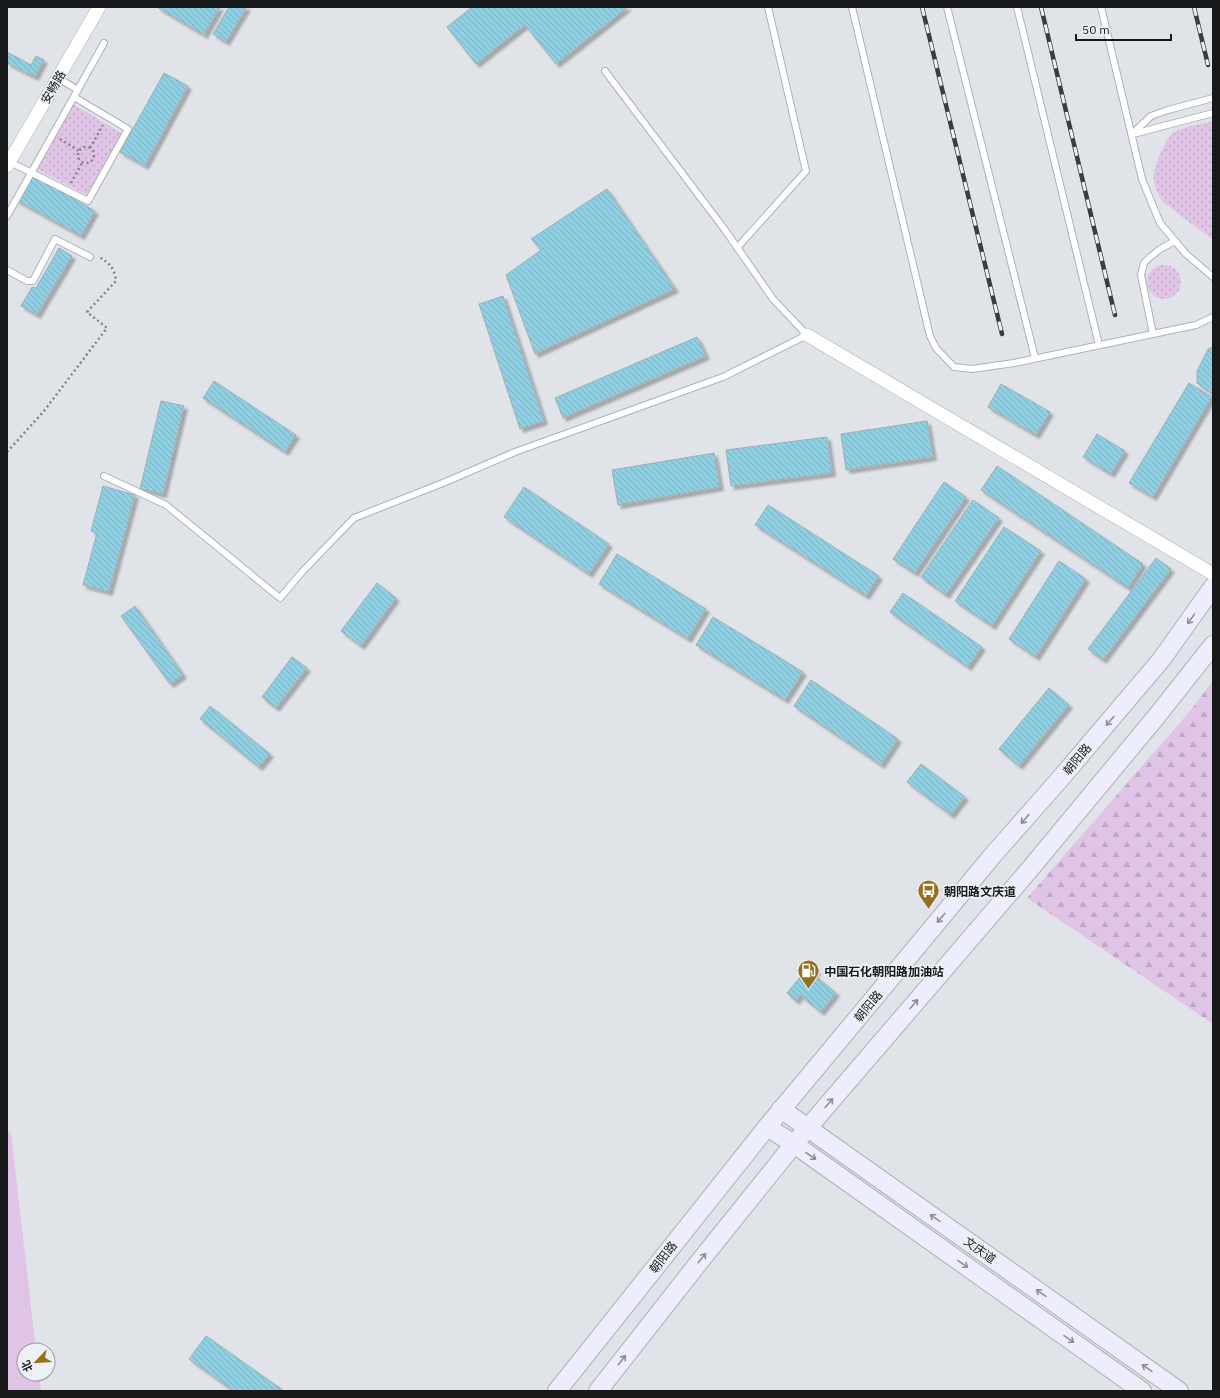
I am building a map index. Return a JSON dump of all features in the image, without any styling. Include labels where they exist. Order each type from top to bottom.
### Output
[{"type":"main road","name":"朝阳路","points":[[557,1391],[767,1127],[993,855],[1156,665],[1213,587]]},
{"type":"main road","points":[[598,1391],[794,1144],[1030,869],[1156,717],[1213,645]]},
{"type":"main road","name":"文庆道","points":[[782,1110],[1179,1391]]},
{"type":"main road","name":"文庆道","points":[[767,1127],[794,1144],[1142,1391]]},
{"type":"street","name":"安畅路","points":[[8,164],[99,7]]},
{"type":"street","points":[[807,336],[1213,574]]},
{"type":"lane","points":[[737,248],[806,171],[768,7]]},
{"type":"lane","points":[[852,7],[928,328],[936,348],[954,367],[972,370],[1035,358],[1196,326],[1213,317]]},
{"type":"lane","points":[[947,7],[1035,358]]},
{"type":"lane","points":[[1017,7],[1099,345]]},
{"type":"lane","points":[[1101,7],[1142,179],[1160,223],[1186,254],[1213,277]]},
{"type":"lane","points":[[7,216],[104,43]]},
{"type":"lane","points":[[104,476],[166,505],[280,598],[302,572],[354,518],[443,483],[515,452],[723,377],[807,336],[773,299],[737,248],[605,71]]},
{"type":"lane","points":[[58,78],[78,90]]},
{"type":"lane","points":[[8,164],[31,172],[88,201],[128,129],[74,97]]},
{"type":"lane","points":[[1132,134],[1151,116],[1213,98]]},
{"type":"lane","points":[[1132,134],[1213,113]]},
{"type":"lane","points":[[7,270],[27,281],[32,281],[55,239],[90,257]]},
{"type":"lane","points":[[1153,334],[1141,275],[1144,263],[1160,249],[1175,241]]},
{"type":"path","points":[[90,148],[108,117]]},
{"type":"path","points":[[53,135],[79,150]]},
{"type":"path","points":[[79,150],[84,147],[90,148],[94,152],[94,158],[91,162],[85,164],[82,163]]},
{"type":"path","points":[[79,150],[78,157],[82,163]]},
{"type":"path","points":[[67,190],[82,163]]},
{"type":"path","points":[[7,452],[44,411],[106,328],[87,312],[116,281],[115,271],[111,265],[99,256],[90,257]]},
{"type":"green space","points":[[73,104],[123,134],[87,195],[35,168]]},
{"type":"green space","points":[[1213,121],[1213,240],[1163,202],[1154,182],[1154,170],[1170,136],[1186,128]]},
{"type":"green space","points":[[1164,265],[1176,270],[1181,282],[1176,294],[1164,299],[1152,294],[1147,282],[1152,270]]},
{"type":"green space","points":[[1213,681],[1213,1024],[1027,898],[1190,711]]},
{"type":"green space","points":[[7,1131],[11,1133],[35,1342],[16,1342],[16,1382],[40,1382],[41,1391],[7,1391]]},
{"type":"building","points":[[157,7],[220,7],[204,35]]},
{"type":"building","points":[[229,7],[247,7],[226,42],[213,34]]},
{"type":"building","points":[[472,7],[628,7],[556,64],[525,25],[476,64],[447,27]]},
{"type":"building","points":[[7,52],[31,65],[36,56],[44,60],[35,77],[7,63]]},
{"type":"building","points":[[164,73],[188,86],[145,166],[120,152]]},
{"type":"building","points":[[30,174],[95,211],[81,236],[16,200]]},
{"type":"building","points":[[607,189],[675,289],[535,354],[506,275],[541,250],[531,239]]},
{"type":"building","points":[[59,248],[72,256],[37,315],[21,306],[32,287],[36,288]]},
{"type":"building","points":[[503,296],[544,421],[520,429],[479,304]]},
{"type":"building","points":[[697,337],[706,356],[563,418],[555,398]]},
{"type":"building","points":[[1213,347],[1213,394],[1197,383],[1197,371],[1208,349]]},
{"type":"building","points":[[214,381],[296,435],[285,452],[203,398]]},
{"type":"building","points":[[1189,383],[1212,397],[1153,497],[1129,483]]},
{"type":"building","points":[[1001,384],[1050,412],[1036,435],[988,407]]},
{"type":"building","points":[[161,401],[184,406],[163,494],[140,489]]},
{"type":"building","points":[[927,421],[933,457],[846,470],[841,434]]},
{"type":"building","points":[[1097,434],[1125,451],[1111,474],[1083,457]]},
{"type":"building","points":[[827,437],[832,473],[731,486],[726,450]]},
{"type":"building","points":[[714,453],[720,487],[618,505],[612,470]]},
{"type":"building","points":[[997,466],[1143,564],[1128,588],[981,490]]},
{"type":"building","points":[[944,482],[966,497],[915,573],[893,559]]},
{"type":"building","points":[[103,486],[135,495],[109,592],[83,585],[97,533],[91,531]]},
{"type":"building","points":[[524,487],[609,544],[589,574],[504,517]]},
{"type":"building","points":[[973,500],[999,518],[946,595],[921,577]]},
{"type":"building","points":[[768,505],[879,576],[866,596],[755,525]]},
{"type":"building","points":[[1004,527],[1041,551],[992,626],[955,601]]},
{"type":"building","points":[[617,554],[706,609],[688,639],[599,584]]},
{"type":"building","points":[[1156,558],[1171,569],[1103,660],[1088,649]]},
{"type":"building","points":[[1059,561],[1086,579],[1036,657],[1009,639]]},
{"type":"building","points":[[377,583],[396,598],[361,646],[341,631]]},
{"type":"building","points":[[903,593],[982,647],[968,667],[890,612]]},
{"type":"building","points":[[135,606],[183,675],[170,684],[121,616]]},
{"type":"building","points":[[713,617],[803,672],[785,700],[696,645]]},
{"type":"building","points":[[292,657],[307,668],[276,708],[262,697]]},
{"type":"building","points":[[811,680],[898,739],[881,765],[794,706]]},
{"type":"building","points":[[1049,688],[1069,705],[1019,766],[999,749]]},
{"type":"building","points":[[210,706],[270,754],[259,767],[200,719]]},
{"type":"building","points":[[921,764],[965,797],[951,815],[907,782]]},
{"type":"building","points":[[810,965],[817,971],[814,975],[836,993],[821,1012],[800,995],[796,1001],[787,993]]},
{"type":"building","points":[[206,1336],[284,1391],[234,1391],[189,1359]]},
{"type":"railway","points":[[922,7],[1002,334]]},
{"type":"railway","points":[[1041,7],[1115,315]]},
{"type":"railway","points":[[1194,7],[1208,65]]},
{"type":"place","name":"朝阳路文庆道","points":[[928,910]]},
{"type":"place","name":"中国石化朝阳路加油站","points":[[809,990]]}]
